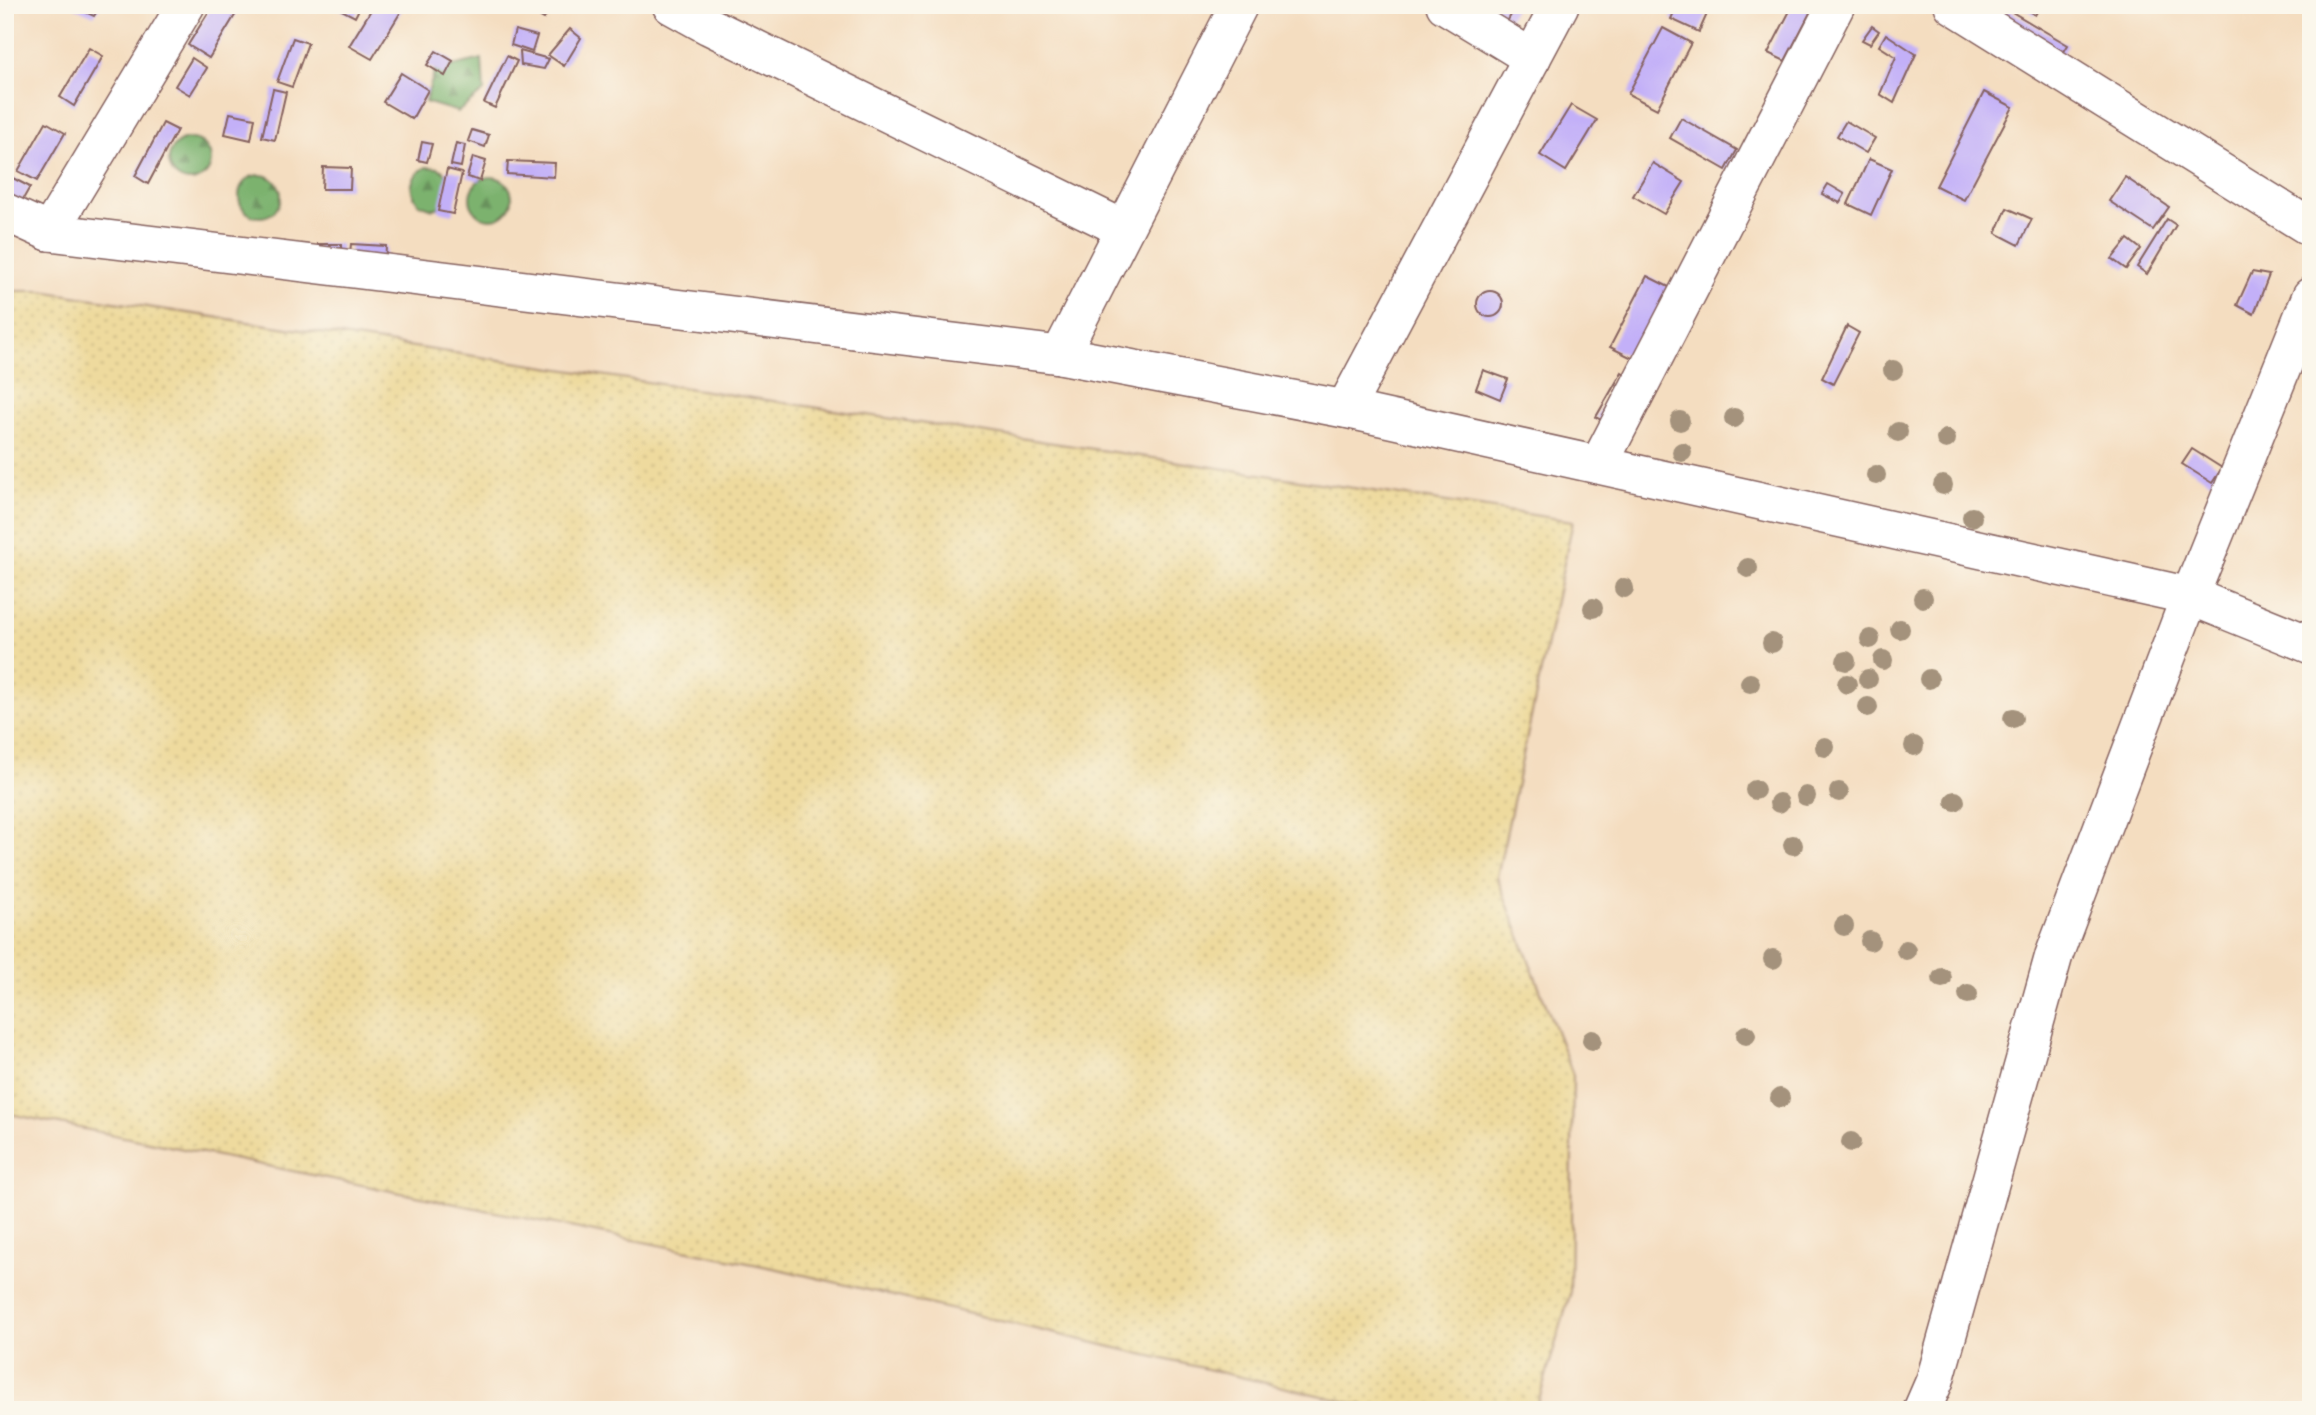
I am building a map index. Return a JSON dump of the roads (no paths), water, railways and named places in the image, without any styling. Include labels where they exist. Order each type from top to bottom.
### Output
[{"type":"street","points":[[49,232],[186,5]]},
{"type":"street","points":[[671,5],[714,16],[1124,229]]},
{"type":"street","points":[[1060,355],[1238,5]]},
{"type":"street","points":[[1445,5],[1532,58]]},
{"type":"street","points":[[1345,409],[1560,5]]},
{"type":"street","points":[[1599,464],[1836,5]]},
{"type":"street","points":[[1953,5],[2311,228]]},
{"type":"street","points":[[5,212],[49,232],[1060,355],[1345,409],[2190,596],[2311,645]]},
{"type":"street","points":[[1922,1410],[1935,1380],[2054,956],[2190,596],[2311,296]]}]
